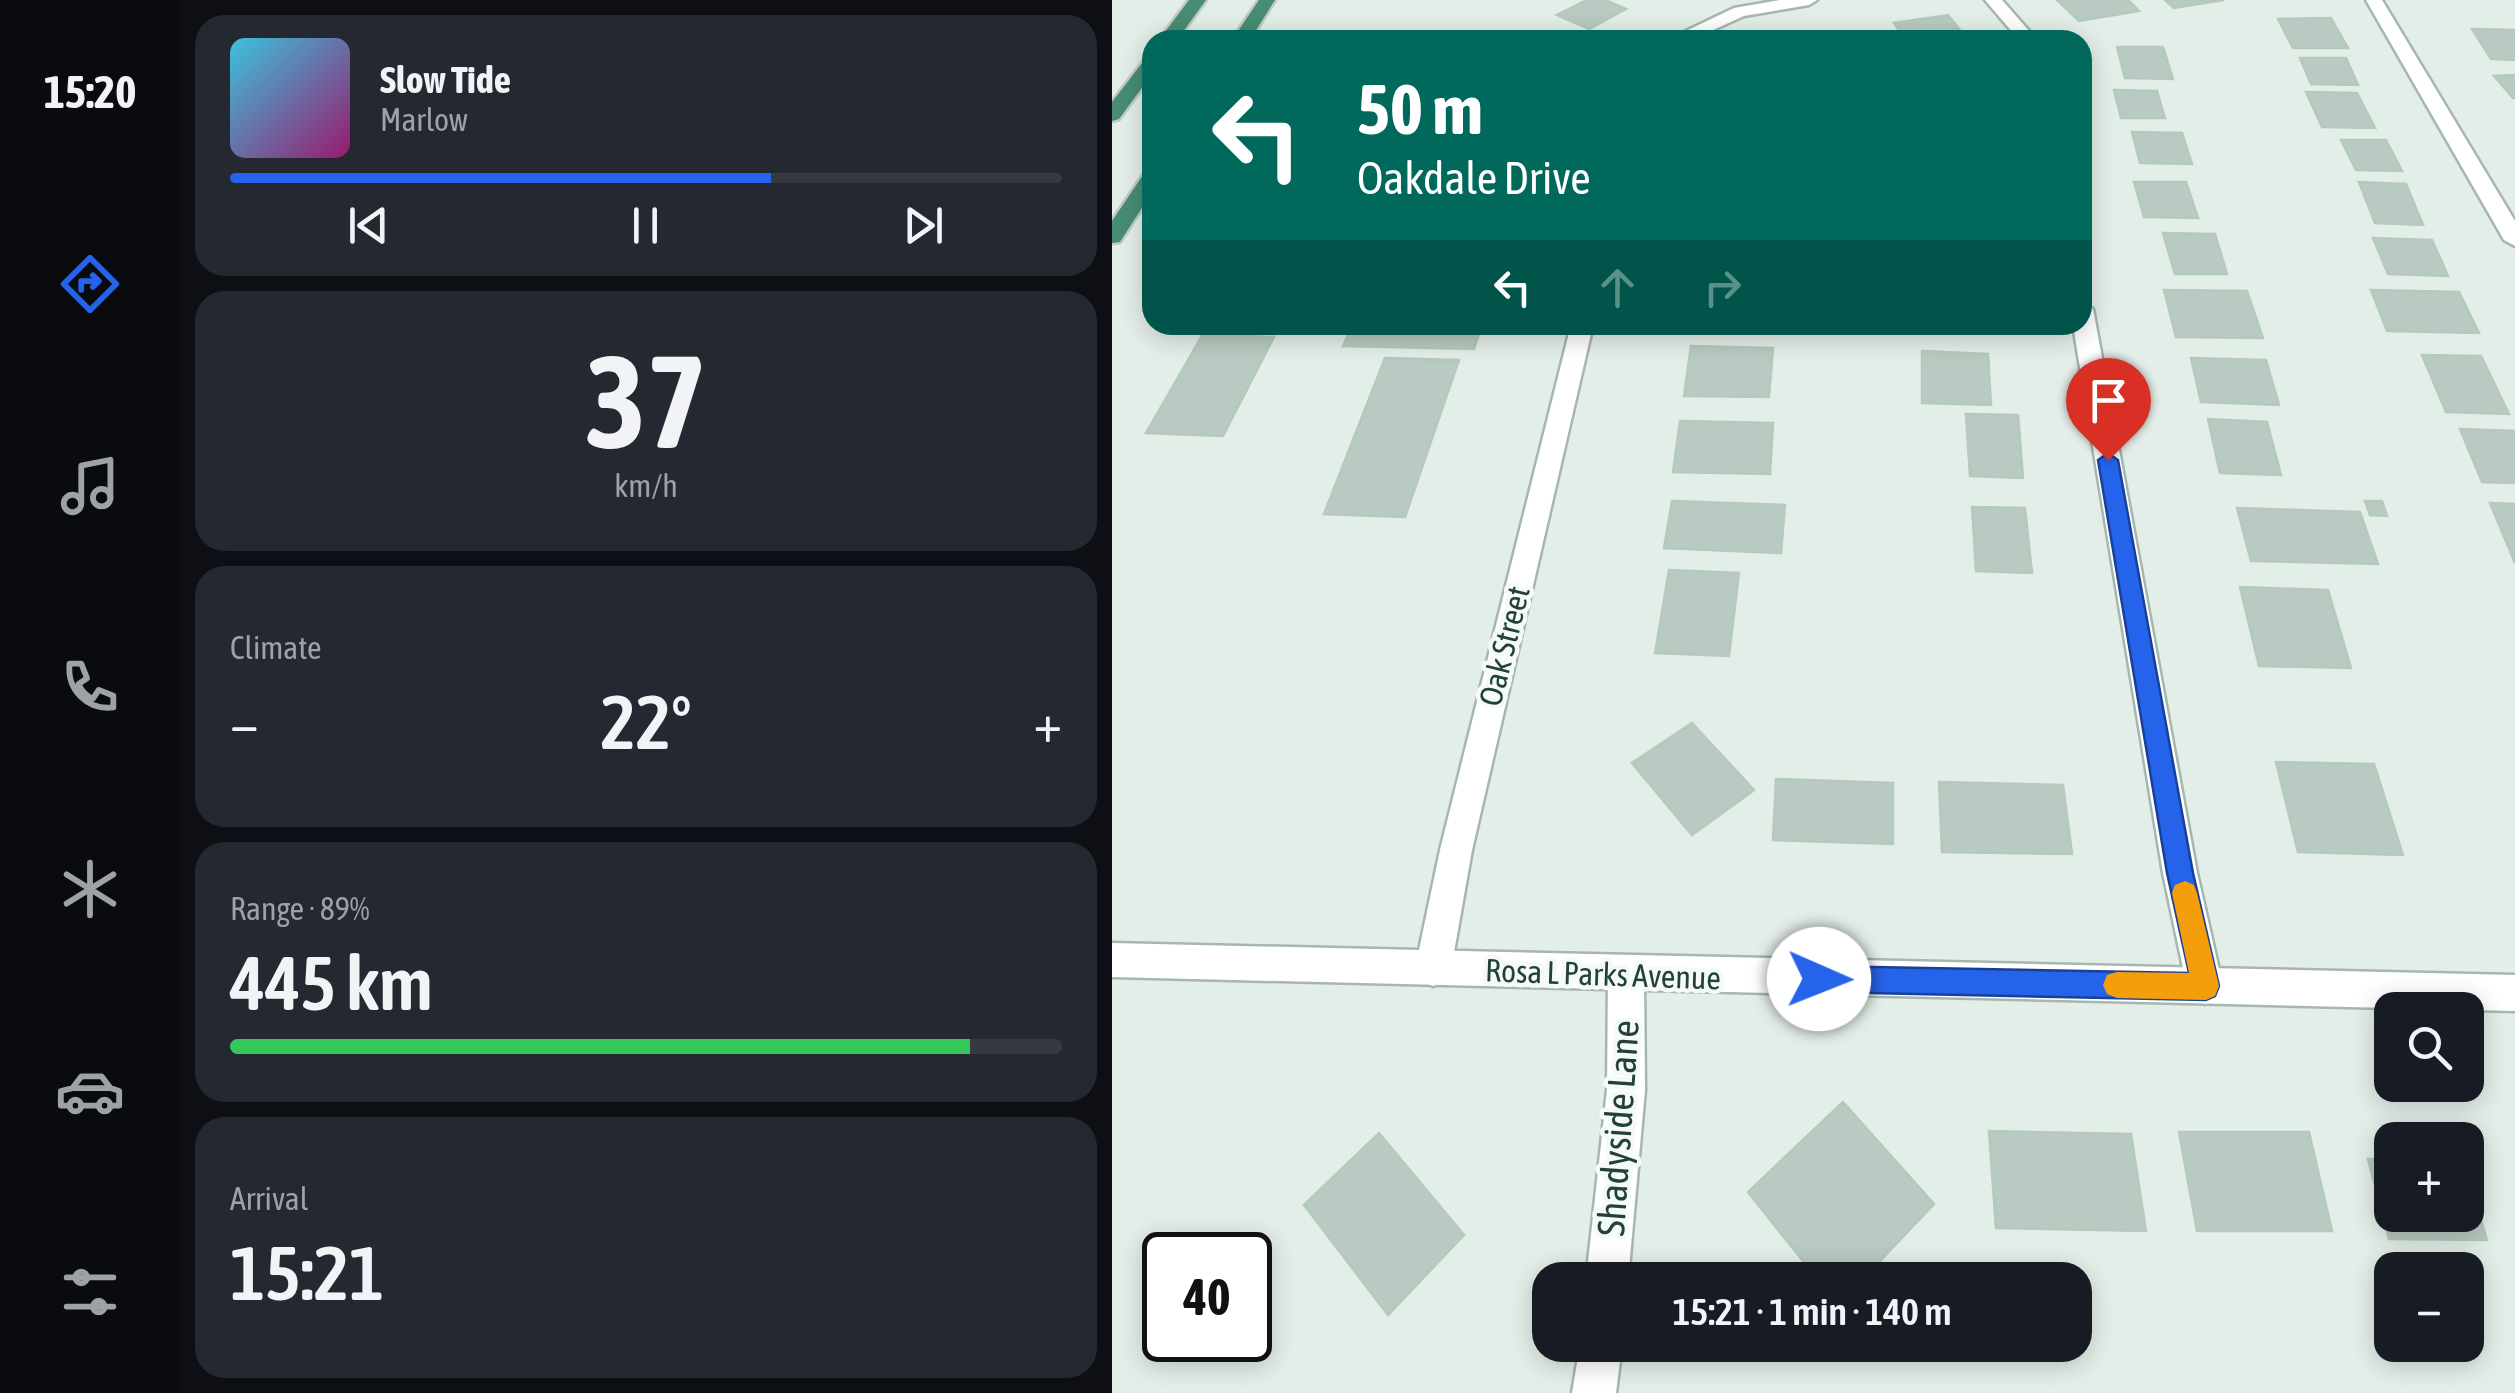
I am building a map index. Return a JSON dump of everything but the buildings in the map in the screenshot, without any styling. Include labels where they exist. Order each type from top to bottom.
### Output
[{"type":"highway","points":[[1176,30],[1198,0]]},
{"type":"highway","points":[[1248,30],[1267,0]]},
{"type":"highway","points":[[1112,115],[1142,75]]},
{"type":"highway","points":[[1112,237],[1142,191]]},
{"type":"street","points":[[1699,30],[1740,12],[1809,0]]},
{"type":"street","points":[[1993,0],[2019,30]]},
{"type":"street","points":[[2374,0],[2514,240]]},
{"type":"street","name":"Oak Street","points":[[1433,969],[1456,850],[1580,335]]},
{"type":"street","points":[[2087,335],[2180,873],[2206,986]]},
{"type":"street","name":"Rosa L Parks Avenue","points":[[1112,960],[2514,993]]},
{"type":"street","name":"Shadyside Lane","points":[[1609,1262],[1626,1090],[1626,975]]},
{"type":"street","points":[[1594,1393],[1599,1362]]},
{"type":"slow traffic","points":[[2117,985],[2206,986],[2185,893]]},
{"type":"route","points":[[1819,979],[2206,986],[2180,873],[2108,460]]}]
